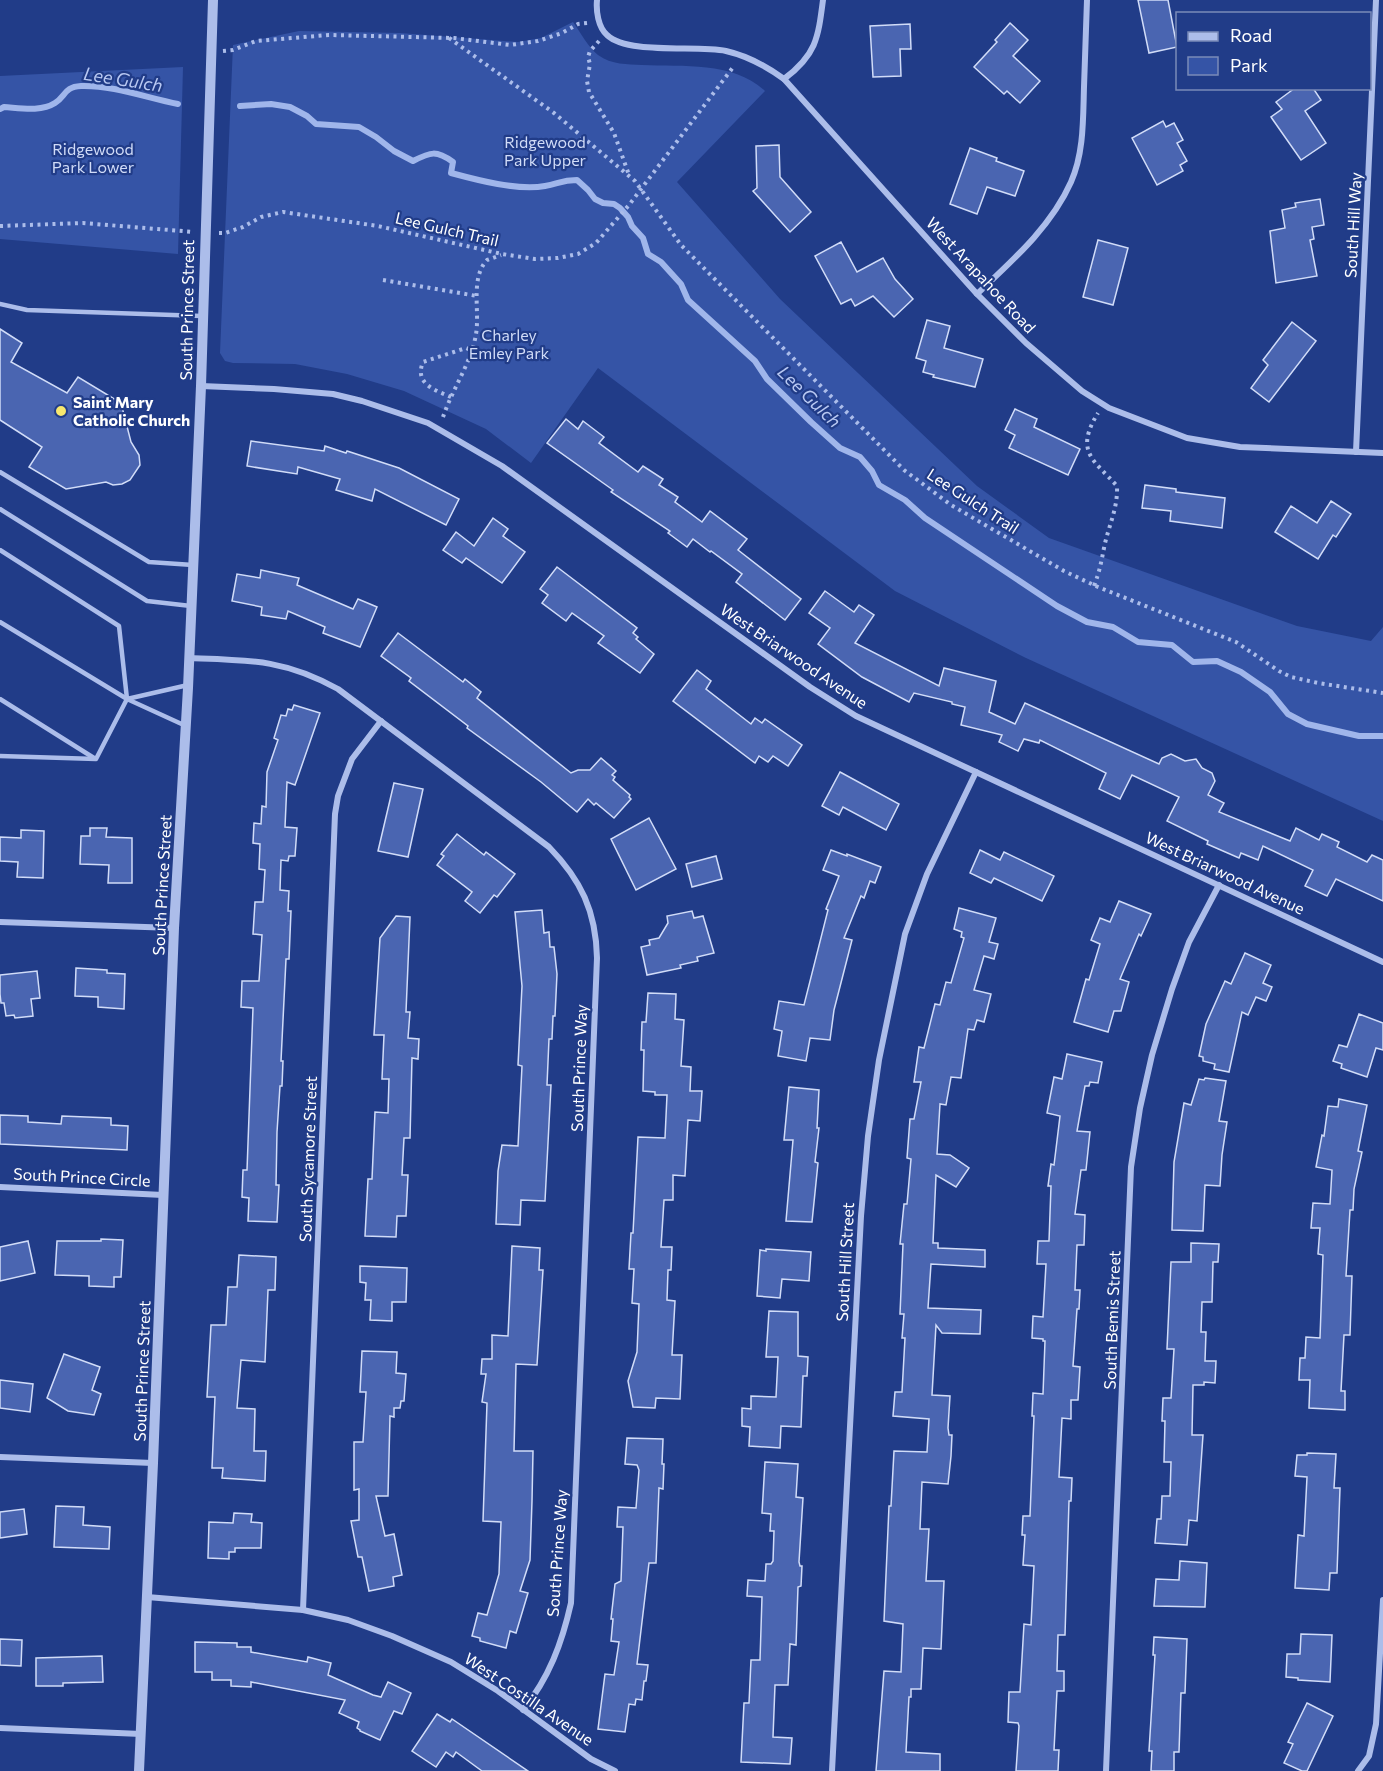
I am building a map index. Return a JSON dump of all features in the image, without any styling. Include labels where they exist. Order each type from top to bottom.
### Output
[{"type":"street","name":"South Prince Street","points":[[139,1771],[174,928],[186,726],[201,386],[213,0]]},
{"type":"street","points":[[597,0],[599,20],[606,34]]},
{"type":"street","points":[[784,80],[802,65],[814,48],[824,0]]},
{"type":"street","points":[[977,294],[1019,255],[1041,229],[1060,203],[1072,181],[1080,151],[1083,121],[1087,0]]},
{"type":"street","name":"South Hill Way","points":[[1356,452],[1376,0]]},
{"type":"street","name":"West Arapahoe Road","points":[[606,34],[618,42],[640,46],[739,54],[757,62],[784,80],[977,294],[1056,371],[1104,405],[1187,438],[1240,447],[1383,453]]},
{"type":"street","name":"West Briarwood Avenue","points":[[201,386],[333,394],[362,400],[428,423],[502,466],[810,687],[856,716],[1383,962]]},
{"type":"street","name":"South Prince Way","points":[[189,658],[257,661],[287,666],[314,675],[338,689],[555,853],[579,884],[592,916],[596,944],[570,1603],[565,1630],[555,1660],[535,1696],[523,1710]]},
{"type":"street","name":"South Sycamore Street","points":[[303,1610],[335,814],[340,789],[352,759],[381,721]]},
{"type":"street","name":"South Hill Street","points":[[832,1771],[861,1216],[868,1136],[879,1060],[905,934],[927,874],[976,772]]},
{"type":"street","name":"South Bemis Street","points":[[1106,1771],[1131,1167],[1140,1108],[1152,1055],[1172,989],[1189,942],[1219,885]]},
{"type":"street","points":[[0,922],[174,928]]},
{"type":"street","name":"South Prince Circle","points":[[0,1187],[163,1195]]},
{"type":"street","points":[[0,1456],[153,1463]]},
{"type":"street","name":"West Costilla Avenue","points":[[147,1597],[303,1610],[348,1620],[392,1636],[451,1662],[498,1691],[591,1759],[615,1771]]},
{"type":"street","points":[[1358,1771],[1369,1756],[1376,1724],[1383,1600]]},
{"type":"street","points":[[0,1728],[141,1734]]},
{"type":"lane","points":[[0,304],[27,310],[202,316]]},
{"type":"lane","points":[[1,474],[149,562],[193,565]]},
{"type":"lane","points":[[0,509],[147,601],[191,606]]},
{"type":"lane","points":[[0,550],[119,626],[127,699],[96,759]]},
{"type":"lane","points":[[0,622],[127,699],[186,726]]},
{"type":"lane","points":[[127,699],[188,685]]},
{"type":"lane","points":[[0,699],[96,759]]},
{"type":"lane","points":[[0,756],[96,759]]},
{"type":"path","points":[[210,51],[232,50],[256,41],[307,35],[449,38],[510,45],[538,41],[562,33],[578,24],[599,20]]},
{"type":"path","points":[[606,34],[590,51],[587,81],[589,92],[614,133],[630,177]]},
{"type":"path","points":[[449,38],[554,113],[630,177],[640,190]]},
{"type":"path","name":"Lee Gulch Trail","points":[[225,233],[243,227],[261,217],[283,212],[378,226],[502,254],[535,259],[578,254],[596,243],[629,205],[731,70],[739,54]]},
{"type":"path","name":"Lee Gulch Trail","points":[[640,190],[681,245],[904,470],[951,505],[1064,571],[1236,642],[1291,677],[1318,684],[1383,693]]},
{"type":"path","points":[[0,226],[83,223],[188,231]]},
{"type":"path","points":[[439,429],[477,330],[478,284],[484,263],[502,254]]},
{"type":"path","points":[[383,280],[477,296]]},
{"type":"path","points":[[451,397],[427,387],[420,368],[423,362],[466,348],[471,350]]},
{"type":"path","points":[[1094,585],[1102,566],[1104,548],[1118,500],[1118,486],[1097,466],[1088,453],[1089,431],[1104,405]]},
{"type":"green space","name":"Ridgewood Park Upper","points":[[573,22],[594,52],[609,61],[723,70],[752,81],[765,91],[677,182],[780,299],[977,486],[1049,538],[1297,626],[1371,641],[1383,627],[1383,821],[1026,658],[895,591],[598,368],[531,463],[486,429],[404,391],[347,374],[295,364],[225,361],[220,353],[233,45],[299,31],[400,33],[518,42],[541,38]]},
{"type":"green space","name":"Ridgewood Park Lower","points":[[183,67],[178,254],[0,239],[0,76]]},
{"type":"building","points":[[1138,0],[1168,0],[1176,47],[1149,53]]},
{"type":"building","points":[[1010,23],[1028,40],[1013,56],[1040,81],[1020,103],[1007,91],[1004,94],[974,67],[997,42],[995,40]]},
{"type":"building","points":[[910,24],[911,49],[900,49],[901,76],[873,77],[870,26]]},
{"type":"building","points":[[1292,90],[1314,90],[1321,100],[1305,111],[1326,143],[1301,160],[1271,117],[1282,109],[1276,102]]},
{"type":"building","points":[[1163,121],[1166,127],[1174,123],[1183,140],[1177,143],[1187,161],[1180,165],[1183,171],[1157,185],[1132,138]]},
{"type":"building","points":[[779,145],[780,177],[811,212],[790,232],[753,191],[757,188],[756,146]]},
{"type":"building","points":[[970,148],[1024,171],[1015,196],[987,187],[977,214],[950,204]]},
{"type":"building","points":[[1320,199],[1324,225],[1312,227],[1314,239],[1310,240],[1317,276],[1276,283],[1270,231],[1285,228],[1282,210],[1296,207],[1295,203]]},
{"type":"building","points":[[1098,240],[1128,248],[1113,305],[1083,297]]},
{"type":"building","points":[[841,242],[857,272],[883,258],[895,279],[913,299],[894,317],[873,296],[855,306],[851,299],[841,304],[815,256]]},
{"type":"building","points":[[927,320],[950,326],[944,348],[983,359],[975,387],[933,377],[934,375],[923,372],[926,361],[916,358]]},
{"type":"building","points":[[1292,322],[1316,341],[1269,402],[1251,388],[1268,365],[1263,360]]},
{"type":"building","name":"Saint Mary Catholic Church","points":[[0,329],[22,343],[11,362],[67,393],[78,377],[121,403],[131,442],[139,455],[140,465],[130,480],[122,484],[113,485],[106,482],[66,489],[29,467],[42,447],[0,420]]},
{"type":"building","points":[[1015,409],[1037,419],[1034,427],[1080,449],[1068,475],[1009,448],[1015,435],[1005,430]]},
{"type":"building","points":[[566,419],[578,429],[583,421],[604,437],[599,443],[638,472],[643,466],[663,479],[659,485],[678,497],[675,502],[702,522],[710,511],[747,539],[738,550],[801,599],[785,620],[736,582],[742,574],[693,539],[687,547],[668,533],[670,531],[611,492],[613,490],[547,443]]},
{"type":"building","points":[[251,441],[324,451],[325,446],[346,453],[347,451],[399,468],[459,499],[446,525],[375,489],[372,501],[336,490],[340,479],[298,467],[297,474],[247,466]]},
{"type":"building","points":[[1145,485],[1176,489],[1176,492],[1225,498],[1222,528],[1170,521],[1171,511],[1142,508]]},
{"type":"building","points":[[1331,501],[1351,514],[1336,537],[1333,535],[1318,559],[1275,532],[1291,506],[1317,523]]},
{"type":"building","points":[[493,518],[508,529],[503,536],[525,552],[502,583],[466,558],[462,563],[443,550],[456,532],[474,546]]},
{"type":"building","points":[[557,567],[637,628],[633,633],[638,637],[636,639],[654,654],[640,673],[598,643],[604,636],[572,613],[566,621],[542,603],[548,595],[540,589]]},
{"type":"building","points":[[261,570],[299,578],[297,585],[353,609],[358,599],[377,607],[360,647],[323,633],[325,627],[288,611],[286,619],[261,615],[262,607],[232,601],[237,574],[260,578]]},
{"type":"building","points":[[825,591],[854,612],[859,605],[874,615],[855,643],[939,686],[944,668],[996,681],[989,712],[1015,724],[1025,703],[1159,764],[1162,758],[1171,754],[1185,761],[1196,759],[1202,768],[1212,773],[1215,781],[1208,795],[1224,803],[1219,812],[1290,841],[1296,828],[1319,840],[1322,834],[1339,842],[1337,847],[1367,862],[1372,855],[1383,860],[1383,901],[1336,879],[1327,896],[1305,886],[1313,870],[1263,846],[1258,860],[1241,853],[1239,858],[1207,844],[1208,841],[1167,821],[1179,797],[1132,775],[1120,799],[1099,789],[1106,773],[1040,740],[1039,743],[1024,739],[1018,751],[999,742],[1002,735],[961,725],[965,707],[914,693],[909,702],[862,677],[818,644],[830,628],[809,613]]},
{"type":"building","points":[[398,633],[463,682],[465,679],[481,692],[477,698],[571,773],[578,770],[590,770],[601,758],[616,771],[612,775],[615,777],[613,780],[630,795],[631,799],[614,818],[588,799],[577,812],[541,782],[467,728],[468,726],[409,681],[411,678],[381,656]]},
{"type":"building","points":[[697,670],[711,681],[706,689],[751,724],[755,718],[762,723],[765,719],[802,745],[788,766],[773,756],[768,762],[759,756],[755,763],[673,701]]},
{"type":"building","points":[[294,705],[320,713],[295,785],[287,782],[285,827],[297,828],[295,856],[289,856],[288,861],[281,860],[280,890],[289,891],[288,911],[291,911],[289,959],[286,959],[282,1086],[280,1086],[277,1132],[276,1185],[279,1185],[277,1222],[248,1221],[249,1198],[242,1197],[243,1170],[247,1170],[253,1008],[241,1007],[242,981],[259,981],[262,935],[253,934],[255,902],[263,902],[265,870],[259,869],[260,844],[253,843],[254,823],[261,824],[262,806],[266,807],[267,772],[278,740],[274,738],[281,715],[286,716],[288,709],[292,710]]},
{"type":"building","points":[[840,772],[899,804],[886,830],[843,807],[839,815],[822,806]]},
{"type":"building","points":[[394,783],[423,789],[408,857],[378,851]]},
{"type":"building","points":[[649,818],[676,869],[636,890],[611,839]]},
{"type":"building","points":[[90,828],[107,828],[106,837],[132,838],[132,883],[108,883],[109,865],[80,864],[81,836],[90,836]]},
{"type":"building","points":[[21,830],[44,831],[43,878],[17,877],[18,862],[0,861],[0,837],[21,838]]},
{"type":"building","points":[[457,834],[484,855],[486,852],[515,874],[497,897],[494,895],[480,913],[465,901],[472,892],[437,865],[444,856],[441,854]]},
{"type":"building","points":[[831,850],[881,867],[875,883],[870,881],[864,898],[861,896],[844,938],[852,940],[834,1010],[830,1040],[810,1038],[806,1061],[778,1056],[782,1031],[774,1029],[779,1001],[804,1005],[828,910],[826,909],[839,876],[823,870]]},
{"type":"building","points":[[980,850],[1000,860],[1004,852],[1054,876],[1042,901],[994,878],[991,883],[970,873]]},
{"type":"building","points":[[716,856],[722,879],[692,887],[686,864]]},
{"type":"building","points":[[1119,901],[1151,914],[1141,936],[1139,934],[1120,979],[1129,982],[1121,1011],[1114,1011],[1108,1032],[1074,1022],[1086,979],[1089,980],[1100,944],[1091,940],[1100,918],[1110,922]]},
{"type":"building","points":[[959,908],[996,918],[989,942],[998,944],[994,959],[984,956],[974,990],[991,994],[984,1022],[977,1020],[974,1030],[968,1029],[961,1078],[951,1077],[946,1105],[940,1104],[937,1154],[950,1155],[969,1168],[956,1187],[936,1175],[933,1243],[938,1243],[938,1248],[985,1250],[985,1267],[931,1264],[928,1308],[981,1310],[980,1334],[942,1333],[936,1325],[932,1395],[950,1396],[948,1428],[949,1435],[952,1435],[951,1456],[948,1484],[922,1482],[920,1529],[929,1529],[926,1581],[944,1581],[941,1649],[923,1648],[921,1689],[911,1689],[911,1697],[909,1697],[906,1752],[940,1754],[940,1771],[876,1771],[884,1671],[901,1672],[903,1624],[884,1621],[894,1451],[927,1452],[929,1419],[893,1416],[895,1392],[902,1392],[905,1338],[902,1338],[904,1314],[900,1314],[903,1244],[900,1244],[904,1204],[907,1204],[911,1159],[907,1158],[910,1119],[914,1119],[921,1082],[914,1082],[919,1047],[924,1048],[935,1004],[940,1005],[946,982],[951,983],[964,938],[961,937],[962,932],[954,929]]},
{"type":"building","points":[[542,910],[544,933],[549,932],[550,947],[554,947],[557,974],[555,1016],[553,1016],[552,1039],[549,1039],[547,1085],[551,1085],[545,1201],[521,1200],[520,1225],[496,1224],[498,1171],[502,1145],[518,1146],[522,1066],[518,1065],[522,986],[515,912]]},
{"type":"building","points":[[692,911],[694,918],[703,916],[714,953],[697,957],[698,961],[680,965],[681,968],[647,975],[641,947],[650,945],[649,940],[659,938],[668,923],[667,916]]},
{"type":"building","points":[[396,916],[410,917],[406,1012],[410,1012],[408,1038],[419,1039],[418,1059],[412,1058],[410,1138],[404,1138],[402,1175],[408,1175],[406,1216],[397,1216],[396,1237],[365,1236],[368,1179],[372,1179],[375,1112],[388,1113],[389,1079],[382,1079],[384,1035],[374,1035],[380,938]]},
{"type":"building","points":[[1245,953],[1271,965],[1263,983],[1272,987],[1266,1001],[1256,997],[1248,1015],[1242,1012],[1229,1072],[1214,1069],[1215,1064],[1203,1061],[1203,1057],[1199,1056],[1206,1024],[1225,981],[1231,984]]},
{"type":"building","points":[[76,968],[125,974],[124,1009],[98,1007],[98,997],[75,996]]},
{"type":"building","points":[[37,971],[40,998],[31,999],[33,1016],[15,1018],[14,1015],[6,1016],[4,1003],[1,1003],[0,975]]},
{"type":"building","points":[[648,993],[676,994],[675,1019],[684,1020],[681,1066],[691,1067],[690,1091],[702,1091],[700,1121],[688,1120],[685,1176],[673,1175],[673,1200],[664,1200],[661,1247],[672,1247],[671,1270],[668,1270],[667,1300],[675,1301],[672,1355],[682,1355],[680,1399],[656,1398],[655,1408],[633,1407],[628,1381],[637,1352],[639,1304],[632,1303],[634,1269],[629,1269],[638,1137],[665,1138],[667,1095],[655,1095],[655,1092],[643,1091],[642,1022],[646,1022]]},
{"type":"building","points":[[1359,1014],[1383,1023],[1383,1050],[1376,1048],[1367,1077],[1341,1068],[1342,1064],[1333,1061],[1339,1045],[1347,1047]]},
{"type":"building","points":[[1067,1054],[1102,1062],[1098,1083],[1090,1082],[1089,1086],[1085,1086],[1077,1131],[1090,1132],[1086,1170],[1081,1170],[1075,1214],[1085,1215],[1084,1245],[1077,1245],[1075,1290],[1080,1290],[1073,1366],[1080,1367],[1078,1400],[1071,1400],[1071,1419],[1062,1418],[1059,1477],[1072,1478],[1071,1501],[1069,1501],[1065,1635],[1058,1635],[1057,1671],[1064,1671],[1064,1691],[1057,1691],[1054,1750],[1059,1750],[1058,1771],[1016,1771],[1019,1726],[1018,1723],[1008,1722],[1009,1692],[1020,1692],[1024,1624],[1031,1625],[1034,1566],[1023,1565],[1025,1535],[1022,1535],[1023,1516],[1030,1516],[1033,1393],[1043,1394],[1045,1341],[1032,1338],[1033,1316],[1043,1317],[1046,1264],[1037,1264],[1038,1241],[1049,1241],[1051,1186],[1048,1186],[1051,1164],[1054,1165],[1060,1116],[1047,1113],[1054,1077],[1062,1079]]},
{"type":"building","points":[[1205,1078],[1226,1081],[1219,1121],[1227,1122],[1220,1186],[1205,1185],[1203,1231],[1172,1230],[1174,1162],[1184,1103],[1191,1105],[1199,1079],[1204,1080]]},
{"type":"building","points":[[789,1087],[819,1090],[817,1128],[819,1128],[815,1162],[818,1163],[812,1222],[786,1221],[793,1140],[784,1140]]},
{"type":"building","points":[[1339,1099],[1367,1105],[1358,1151],[1362,1152],[1354,1189],[1353,1210],[1350,1210],[1346,1276],[1352,1276],[1350,1335],[1344,1335],[1341,1391],[1345,1391],[1345,1410],[1309,1408],[1310,1380],[1299,1380],[1300,1358],[1305,1358],[1306,1337],[1320,1338],[1323,1255],[1318,1254],[1320,1228],[1311,1228],[1313,1203],[1330,1204],[1332,1170],[1316,1167],[1322,1135],[1324,1136],[1328,1106],[1338,1107]]},
{"type":"building","points":[[0,1115],[28,1116],[28,1122],[61,1124],[62,1116],[111,1118],[111,1125],[128,1126],[127,1150],[0,1144]]},
{"type":"building","points":[[101,1239],[123,1240],[121,1277],[114,1277],[114,1287],[89,1286],[89,1276],[55,1275],[57,1241],[101,1241]]},
{"type":"building","points":[[28,1241],[35,1273],[0,1281],[0,1247]]},
{"type":"building","points":[[1191,1243],[1219,1244],[1218,1262],[1213,1262],[1212,1302],[1202,1302],[1201,1332],[1206,1332],[1205,1361],[1216,1361],[1215,1383],[1204,1382],[1204,1385],[1193,1385],[1192,1435],[1203,1435],[1197,1521],[1189,1520],[1187,1545],[1155,1543],[1157,1519],[1161,1519],[1162,1496],[1170,1496],[1171,1462],[1164,1462],[1165,1421],[1162,1421],[1163,1398],[1171,1398],[1174,1349],[1167,1349],[1171,1262],[1191,1262]]},
{"type":"building","points":[[512,1246],[540,1248],[539,1270],[543,1270],[537,1365],[516,1364],[514,1451],[533,1451],[530,1560],[520,1591],[528,1593],[516,1633],[510,1631],[506,1648],[480,1641],[480,1638],[472,1636],[478,1613],[487,1615],[499,1574],[501,1522],[483,1521],[487,1403],[482,1402],[486,1374],[481,1374],[482,1359],[492,1359],[492,1335],[508,1336]]},
{"type":"building","points":[[766,1249],[811,1252],[809,1281],[782,1279],[780,1298],[757,1296],[760,1250],[766,1251]]},
{"type":"building","points":[[239,1255],[276,1257],[275,1290],[268,1290],[265,1362],[241,1360],[237,1408],[255,1409],[254,1451],[266,1451],[265,1481],[222,1478],[223,1468],[212,1468],[215,1397],[207,1397],[211,1325],[226,1325],[228,1287],[237,1287]]},
{"type":"building","points":[[360,1266],[407,1268],[406,1302],[392,1302],[392,1321],[370,1320],[371,1300],[365,1300],[366,1283],[360,1282]]},
{"type":"building","points":[[769,1311],[798,1312],[798,1356],[808,1357],[807,1376],[803,1376],[801,1427],[781,1426],[780,1448],[749,1446],[750,1427],[742,1426],[742,1408],[751,1409],[751,1396],[776,1397],[778,1357],[766,1357]]},
{"type":"building","points":[[362,1351],[397,1352],[396,1373],[406,1374],[404,1401],[401,1401],[400,1408],[394,1408],[394,1417],[390,1416],[388,1496],[376,1496],[385,1536],[394,1534],[402,1575],[393,1577],[394,1586],[369,1591],[362,1557],[358,1557],[351,1521],[359,1520],[359,1489],[354,1490],[354,1442],[363,1442],[366,1392],[360,1392]]},
{"type":"building","points":[[64,1354],[100,1367],[92,1390],[101,1394],[94,1415],[68,1411],[47,1398]]},
{"type":"building","points":[[0,1380],[33,1384],[30,1412],[0,1408]]},
{"type":"building","points":[[627,1438],[663,1439],[662,1464],[664,1464],[663,1489],[659,1488],[656,1563],[649,1563],[637,1664],[648,1665],[646,1681],[644,1681],[642,1700],[636,1699],[635,1705],[629,1704],[625,1732],[598,1729],[605,1674],[614,1675],[619,1642],[611,1641],[615,1584],[621,1581],[623,1527],[617,1527],[618,1507],[636,1508],[639,1470],[637,1465],[625,1464]]},
{"type":"building","points":[[1307,1453],[1336,1454],[1334,1488],[1340,1488],[1337,1573],[1330,1573],[1329,1590],[1295,1588],[1298,1535],[1304,1536],[1307,1477],[1295,1476],[1297,1455],[1307,1455]]},
{"type":"building","points":[[765,1462],[798,1464],[796,1497],[803,1498],[799,1562],[802,1566],[801,1586],[798,1587],[796,1645],[790,1644],[788,1685],[775,1685],[773,1737],[792,1738],[790,1764],[741,1762],[744,1703],[749,1703],[751,1660],[760,1660],[762,1597],[747,1596],[748,1580],[765,1581],[766,1564],[771,1564],[773,1561],[774,1531],[770,1531],[771,1514],[762,1513]]},
{"type":"building","points":[[56,1506],[84,1507],[83,1525],[110,1527],[109,1549],[54,1547]]},
{"type":"building","points":[[24,1509],[27,1534],[0,1538],[0,1512]]},
{"type":"building","points":[[234,1513],[252,1514],[251,1522],[262,1523],[261,1548],[235,1548],[235,1552],[229,1552],[229,1559],[208,1558],[209,1522],[233,1523]]},
{"type":"building","points":[[1180,1561],[1207,1563],[1205,1607],[1154,1606],[1156,1579],[1179,1580]]},
{"type":"building","points":[[1301,1634],[1332,1635],[1330,1682],[1286,1677],[1287,1654],[1300,1654]]},
{"type":"building","points":[[1154,1637],[1187,1639],[1185,1693],[1181,1693],[1179,1752],[1174,1752],[1174,1771],[1151,1771],[1152,1751],[1149,1751]]},
{"type":"building","points":[[0,1639],[22,1640],[21,1666],[0,1665]]},
{"type":"building","points":[[195,1642],[237,1643],[237,1647],[251,1647],[251,1652],[307,1662],[308,1657],[331,1663],[328,1675],[373,1695],[381,1697],[388,1682],[411,1693],[402,1714],[394,1711],[380,1740],[360,1731],[357,1728],[359,1722],[339,1713],[345,1700],[251,1682],[251,1687],[231,1686],[231,1680],[212,1680],[212,1672],[195,1672]]},
{"type":"building","points":[[102,1656],[103,1682],[36,1686],[36,1658]]},
{"type":"building","points":[[1307,1703],[1333,1716],[1307,1771],[1302,1771],[1284,1763],[1293,1744],[1288,1742]]},
{"type":"building","points":[[437,1714],[450,1722],[452,1719],[528,1771],[482,1771],[456,1752],[453,1757],[446,1752],[436,1767],[412,1751]]},
{"type":"waterway","name":"Lee Gulch","points":[[0,109],[4,107],[43,108],[55,103],[71,88],[81,86],[118,90],[178,104]]},
{"type":"waterway","name":"Lee Gulch","points":[[240,106],[271,104],[290,107],[316,124],[359,127],[413,161],[429,154],[438,154],[453,162],[451,173],[485,182],[534,187],[577,180],[595,199],[620,208],[643,238],[648,254],[661,262],[681,284],[688,300],[755,361],[767,379],[811,422],[840,448],[860,457],[872,471],[879,485],[905,500],[925,518],[1057,606],[1087,622],[1113,627],[1138,642],[1172,645],[1193,662],[1217,661],[1241,672],[1270,692],[1288,714],[1307,724],[1359,736],[1383,736]]},
{"type":"place","name":"Saint Mary Catholic Church","points":[[61,411]]},
{"type":"park label","name":"Charley Emley Park","points":[[509,344]]}]
